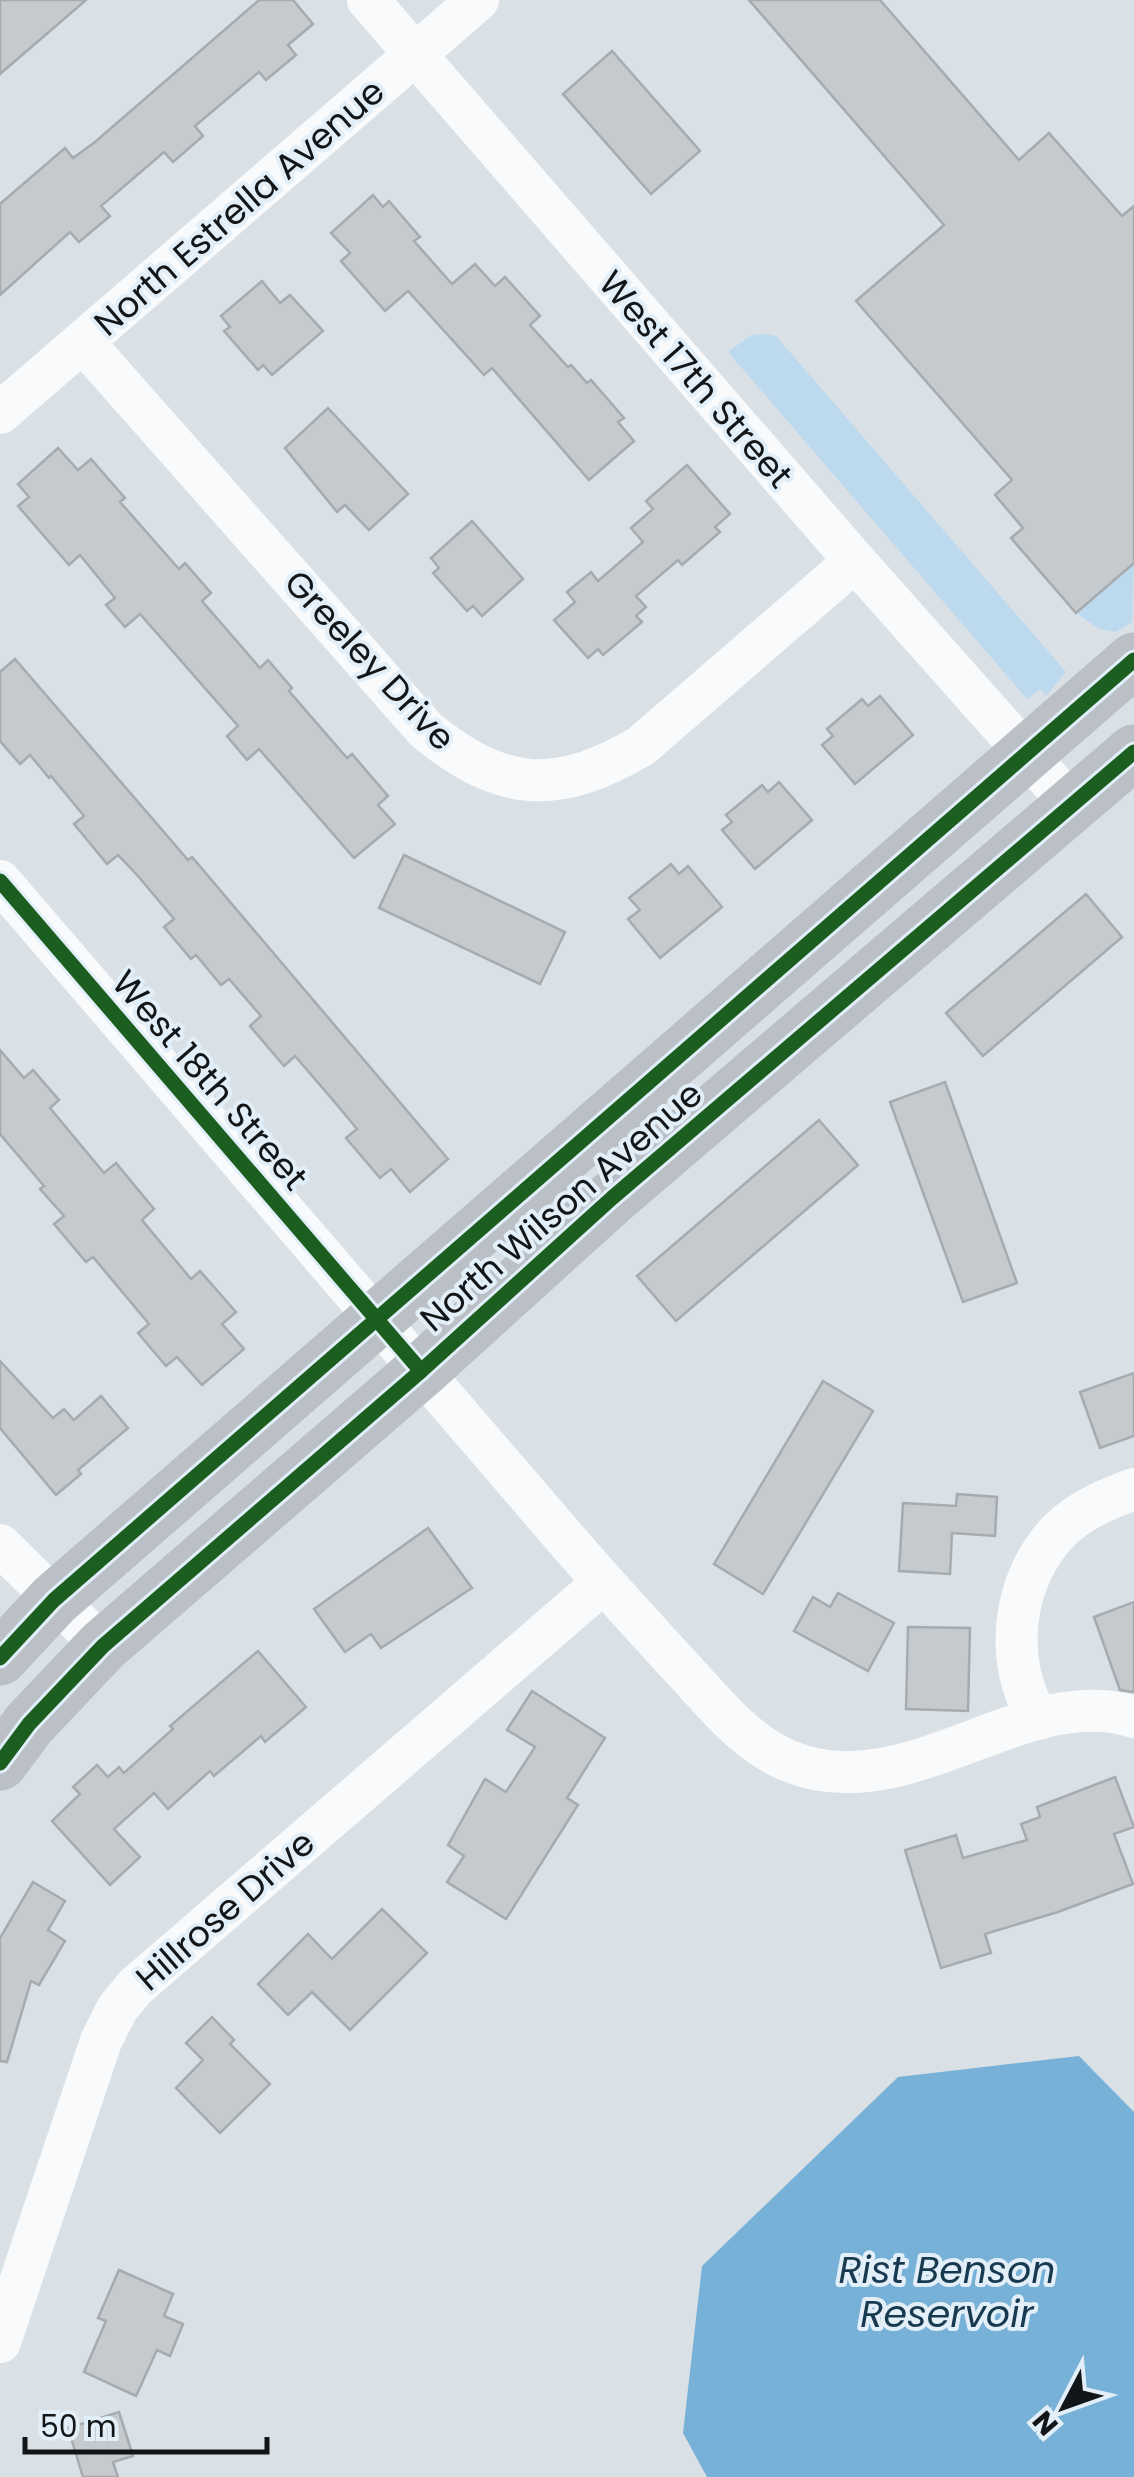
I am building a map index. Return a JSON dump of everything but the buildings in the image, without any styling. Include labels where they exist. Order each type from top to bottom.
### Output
[{"type":"main road","name":"North Wilson Avenue","points":[[0,1658],[54,1600],[1134,660]]},
{"type":"main road","name":"North Wilson Avenue","points":[[0,1763],[28,1724],[104,1646],[612,1198],[1134,752]]},
{"type":"street","name":"West 17th Street","points":[[368,0],[1071,804]]},
{"type":"street","name":"North Estrella Avenue","points":[[0,413],[478,0]]},
{"type":"street","name":"Greeley Drive","points":[[83,342],[426,730],[482,769],[510,778],[562,780],[611,764],[642,746],[854,560]]},
{"type":"street","name":"West 18th Street","points":[[0,881],[421,1370]]},
{"type":"street","points":[[421,1370],[603,1583],[749,1738],[789,1761],[830,1770],[869,1770],[916,1761],[1061,1712],[1092,1710],[1134,1717]]},
{"type":"street","points":[[1039,1719],[1024,1695],[1016,1639],[1028,1579],[1061,1529],[1104,1500],[1134,1489]]},
{"type":"street","points":[[0,1545],[104,1646]]},
{"type":"street","name":"Hillrose Drive","points":[[0,2342],[100,2042],[117,2009],[150,1974],[603,1583]]},
{"type":"shaded area","points":[[751,335],[776,336],[1066,672],[1046,696],[1040,689],[1027,699],[728,352]]},
{"type":"shaded area","points":[[1134,563],[1132,622],[1116,632],[1099,629],[1076,613]]},
{"type":"water","name":"Rist Benson Reservoir","points":[[1079,2056],[1134,2112],[1134,2477],[707,2477],[683,2433],[702,2266],[898,2077]]},
{"type":"cycle path","points":[[0,1658],[54,1600],[1134,660]]},
{"type":"cycle path","points":[[0,1763],[29,1724],[103,1646],[421,1371],[612,1198],[1134,752]]},
{"type":"cycle path","points":[[0,881],[421,1371]]}]
